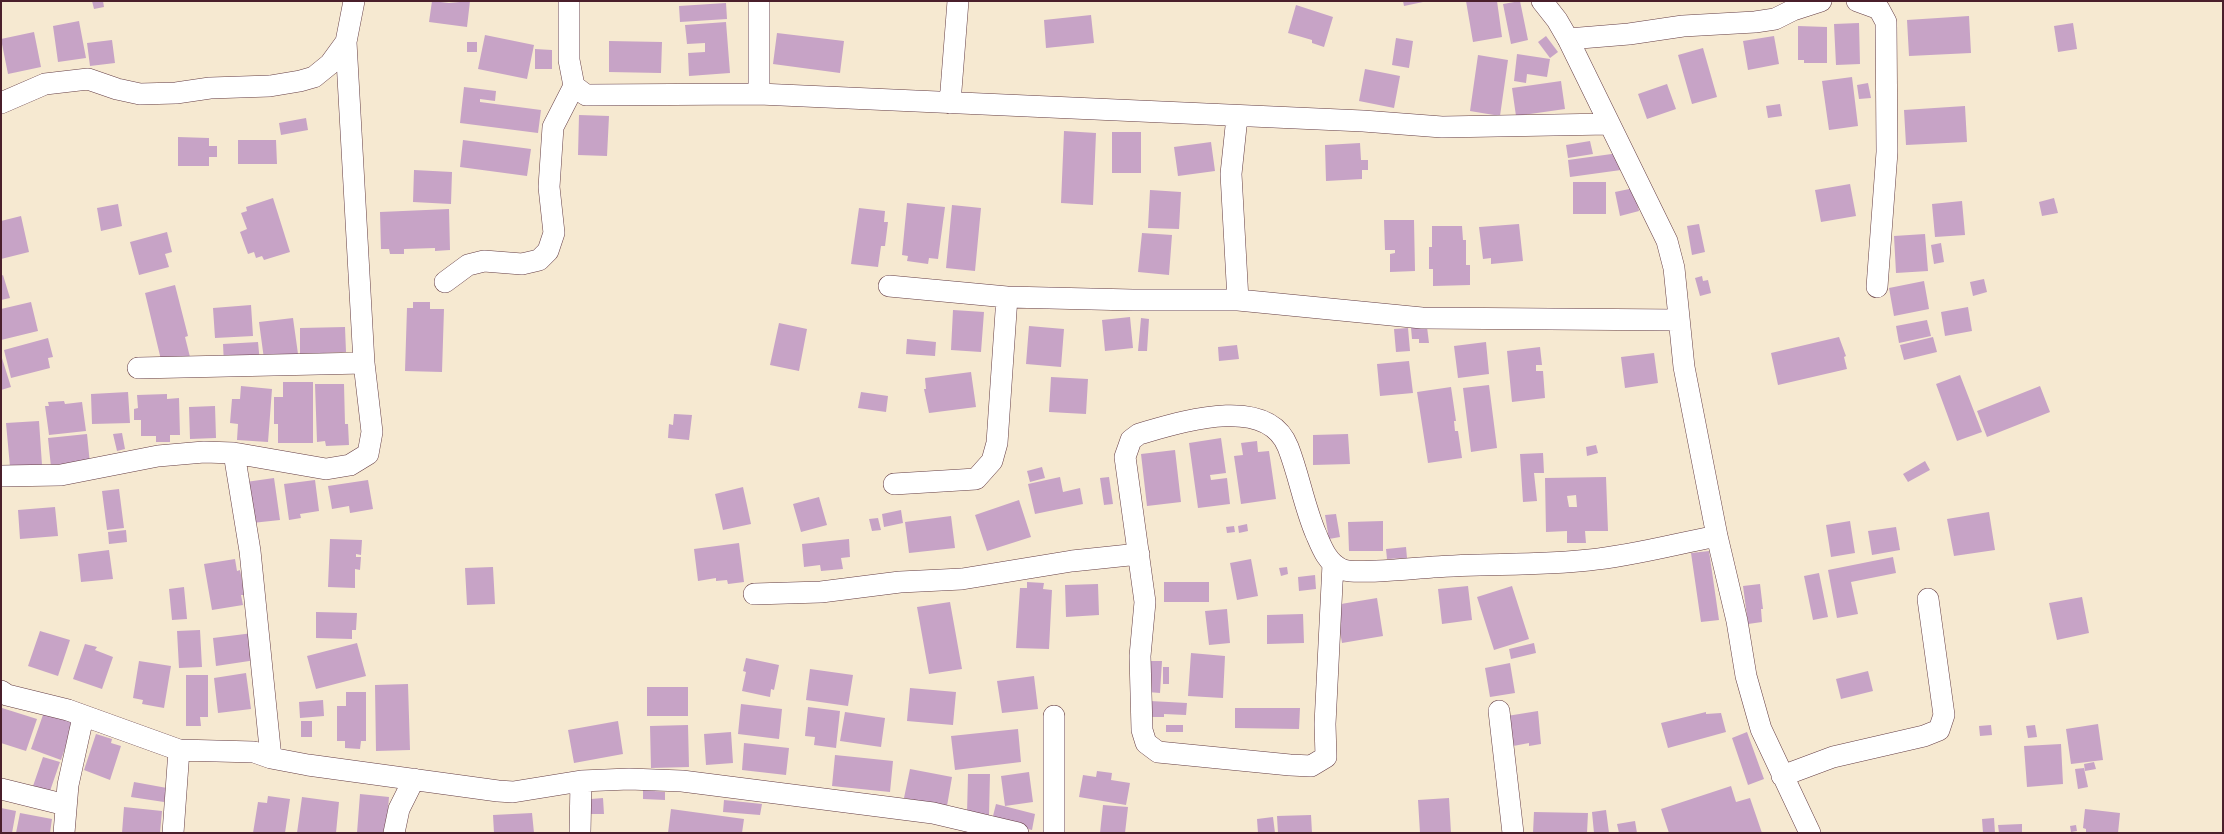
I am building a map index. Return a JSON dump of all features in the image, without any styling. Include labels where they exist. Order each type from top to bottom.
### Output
[{"type":"street","points":[[1,476],[61,475],[158,456],[204,452],[234,453],[326,469],[350,465],[368,454],[372,432],[364,363],[346,42],[354,1]]},
{"type":"street","points":[[445,282],[468,265],[484,261],[522,264],[539,260],[548,251],[554,233],[549,187],[553,127],[574,86],[569,60],[569,1]]},
{"type":"street","points":[[758,1],[759,94]]},
{"type":"street","points":[[950,103],[958,1]]},
{"type":"street","points":[[1542,1],[1557,20],[1568,39],[1667,241],[1674,268],[1678,320],[1684,367],[1717,536],[1737,620],[1746,676],[1761,729],[1809,833]]},
{"type":"street","points":[[1568,39],[1683,26],[1755,22],[1775,19],[1793,10],[1821,1]]},
{"type":"street","points":[[1857,1],[1879,9],[1886,22],[1887,152],[1877,287]]},
{"type":"street","points":[[1,103],[45,84],[88,80],[140,94],[176,93],[210,88],[279,85],[314,77],[330,64],[346,42]]},
{"type":"street","points":[[574,86],[586,95],[759,94],[1442,127],[1609,124]]},
{"type":"street","points":[[1237,117],[1231,174],[1238,300]]},
{"type":"street","points":[[889,286],[1007,297],[1133,300],[1238,300],[1422,318],[1678,320]]},
{"type":"street","points":[[894,484],[976,479],[992,461],[997,442],[1007,297]]},
{"type":"street","points":[[138,368],[364,363]]},
{"type":"street","points":[[1333,564],[1325,724],[1326,757],[1311,766],[1290,765],[1158,752],[1146,743],[1142,730],[1140,656],[1145,602],[1125,457],[1131,440],[1139,434],[1180,422],[1204,417],[1233,415],[1255,419],[1280,432],[1288,446],[1312,525],[1323,551],[1333,564],[1343,570],[1375,571],[1465,564],[1541,564],[1591,560],[1717,536]]},
{"type":"street","points":[[234,453],[250,551],[271,758]]},
{"type":"street","points":[[754,594],[821,592],[900,582],[962,578],[1072,561],[1138,554]]},
{"type":"street","points":[[1782,776],[1833,757],[1924,736],[1940,730],[1944,715],[1928,599]]},
{"type":"street","points":[[1,691],[7,695],[68,710],[83,717],[179,750],[254,752],[271,758],[308,765],[513,792],[581,781],[629,779],[682,781],[933,813],[1009,832]]},
{"type":"street","points":[[1499,711],[1513,833]]},
{"type":"street","points":[[1054,716],[1054,833]]},
{"type":"street","points":[[64,833],[68,786],[83,717]]},
{"type":"street","points":[[173,833],[179,750]]},
{"type":"street","points":[[394,833],[399,809],[414,779]]},
{"type":"street","points":[[580,833],[581,781]]},
{"type":"street","points":[[1,789],[66,805]]},
{"type":"building","points":[[92,1],[103,1],[104,7],[94,9]]},
{"type":"building","points":[[432,1],[449,3],[470,1],[467,27],[429,22]]},
{"type":"building","points":[[1403,1],[1423,1],[1423,2],[1404,6]]},
{"type":"building","points":[[1466,1],[1497,1],[1502,37],[1473,42]]},
{"type":"building","points":[[1520,1],[1528,40],[1511,44],[1503,4]]},
{"type":"building","points":[[726,3],[727,19],[680,22],[679,6]]},
{"type":"building","points":[[1296,5],[1333,17],[1324,47],[1312,43],[1312,40],[1288,33]]},
{"type":"building","points":[[1091,15],[1094,43],[1046,48],[1044,20]]},
{"type":"building","points":[[1969,16],[1971,53],[1909,56],[1907,20]]},
{"type":"building","points":[[79,21],[86,58],[58,62],[53,26]]},
{"type":"building","points":[[726,22],[730,73],[689,76],[688,53],[705,52],[705,43],[687,44],[685,25]]},
{"type":"building","points":[[1859,23],[1860,64],[1836,65],[1834,24]]},
{"type":"building","points":[[2073,23],[2077,49],[2058,52],[2054,26]]},
{"type":"building","points":[[1798,26],[1827,27],[1827,63],[1804,63],[1804,60],[1798,60]]},
{"type":"building","points":[[34,32],[41,67],[8,74],[1,39]]},
{"type":"building","points":[[777,33],[844,41],[840,73],[773,64]]},
{"type":"building","points":[[485,35],[534,45],[527,79],[478,69]]},
{"type":"building","points":[[1546,36],[1558,52],[1550,58],[1538,42]]},
{"type":"building","points":[[1774,36],[1779,64],[1748,70],[1743,41]]},
{"type":"building","points":[[1396,38],[1413,41],[1409,68],[1392,65]]},
{"type":"building","points":[[112,40],[115,63],[90,66],[87,43]]},
{"type":"building","points":[[609,41],[662,42],[661,73],[609,72]]},
{"type":"building","points":[[467,42],[477,42],[477,52],[467,52]]},
{"type":"building","points":[[1703,48],[1717,97],[1692,104],[1678,55]]},
{"type":"building","points":[[535,49],[552,50],[552,69],[535,69]]},
{"type":"building","points":[[1517,54],[1550,59],[1547,77],[1527,74],[1526,83],[1514,81]]},
{"type":"building","points":[[1478,55],[1508,60],[1500,116],[1470,111]]},
{"type":"building","points":[[1365,69],[1400,76],[1394,108],[1359,101]]},
{"type":"building","points":[[1852,77],[1858,126],[1829,130],[1822,81]]},
{"type":"building","points":[[1561,81],[1565,109],[1516,116],[1512,88]]},
{"type":"building","points":[[1868,83],[1871,98],[1859,99],[1857,85]]},
{"type":"building","points":[[1667,84],[1676,109],[1647,119],[1638,94]]},
{"type":"building","points":[[464,87],[496,91],[495,101],[480,99],[480,102],[541,110],[538,133],[460,123]]},
{"type":"building","points":[[1780,104],[1782,116],[1768,118],[1766,106]]},
{"type":"building","points":[[1965,106],[1967,142],[1906,145],[1904,110]]},
{"type":"building","points":[[579,115],[609,116],[607,156],[578,155]]},
{"type":"building","points":[[306,118],[308,130],[281,135],[279,123]]},
{"type":"building","points":[[1064,131],[1096,133],[1093,205],[1061,203]]},
{"type":"building","points":[[1112,132],[1141,132],[1141,173],[1112,173]]},
{"type":"building","points":[[178,137],[209,138],[209,146],[217,146],[217,157],[209,157],[209,166],[178,166]]},
{"type":"building","points":[[238,140],[276,140],[277,164],[238,164]]},
{"type":"building","points":[[463,140],[531,149],[527,176],[460,167]]},
{"type":"building","points":[[1590,141],[1593,154],[1568,158],[1566,145]]},
{"type":"building","points":[[1211,142],[1215,171],[1178,176],[1174,147]]},
{"type":"building","points":[[1360,143],[1361,160],[1368,160],[1368,170],[1362,170],[1362,179],[1326,181],[1325,145]]},
{"type":"building","points":[[1619,153],[1621,170],[1570,177],[1568,160]]},
{"type":"building","points":[[414,170],[452,172],[451,204],[413,202]]},
{"type":"building","points":[[1573,182],[1606,182],[1606,214],[1573,214]]},
{"type":"building","points":[[1850,184],[1856,216],[1821,222],[1815,190]]},
{"type":"building","points":[[1634,188],[1639,211],[1620,216],[1615,192]]},
{"type":"building","points":[[1150,190],[1181,192],[1179,229],[1148,228]]},
{"type":"building","points":[[273,198],[290,252],[264,260],[262,256],[256,258],[254,252],[248,254],[240,232],[247,229],[241,213],[247,211],[246,207]]},
{"type":"building","points":[[2054,198],[2058,213],[2042,216],[2039,202]]},
{"type":"building","points":[[1962,201],[1965,235],[1935,237],[1932,204]]},
{"type":"building","points":[[907,203],[945,207],[938,259],[929,258],[928,264],[907,261],[908,256],[902,255]]},
{"type":"building","points":[[118,204],[122,226],[101,231],[97,208]]},
{"type":"building","points":[[952,205],[981,208],[975,271],[946,268]]},
{"type":"building","points":[[859,208],[885,211],[884,222],[888,222],[885,246],[881,246],[878,267],[851,264]]},
{"type":"building","points":[[449,209],[450,250],[435,251],[435,248],[404,249],[404,254],[390,254],[389,249],[381,249],[380,212]]},
{"type":"building","points":[[21,216],[29,252],[1,259],[1,221]]},
{"type":"building","points":[[1384,220],[1414,220],[1415,271],[1390,272],[1390,254],[1395,253],[1395,250],[1385,250]]},
{"type":"building","points":[[1519,224],[1523,261],[1491,264],[1491,258],[1483,259],[1479,227]]},
{"type":"building","points":[[1699,224],[1705,252],[1692,255],[1687,226]]},
{"type":"building","points":[[1432,226],[1462,226],[1463,240],[1466,240],[1466,265],[1470,265],[1470,285],[1433,286],[1433,269],[1429,269],[1429,247],[1432,247]]},
{"type":"building","points":[[167,232],[172,252],[165,254],[169,267],[139,275],[130,242]]},
{"type":"building","points":[[1142,233],[1172,235],[1169,275],[1138,272]]},
{"type":"building","points":[[1925,234],[1928,271],[1896,273],[1894,236]]},
{"type":"building","points":[[1941,243],[1944,262],[1934,264],[1931,245]]},
{"type":"building","points":[[3,275],[10,298],[1,300],[1,276]]},
{"type":"building","points":[[1702,276],[1703,281],[1708,280],[1711,293],[1700,296],[1695,278]]},
{"type":"building","points":[[1984,279],[1987,292],[1973,296],[1970,282]]},
{"type":"building","points":[[1924,281],[1929,309],[1894,316],[1889,288]]},
{"type":"building","points":[[175,285],[188,336],[185,337],[190,357],[162,364],[145,293]]},
{"type":"building","points":[[31,302],[38,331],[1,340],[1,309]]},
{"type":"building","points":[[413,302],[430,302],[430,309],[444,309],[442,372],[405,371],[407,308],[413,308]]},
{"type":"building","points":[[251,305],[253,336],[215,338],[213,308]]},
{"type":"building","points":[[1968,307],[1972,331],[1945,336],[1941,312]]},
{"type":"building","points":[[953,310],[984,312],[981,352],[951,350]]},
{"type":"building","points":[[1130,317],[1133,348],[1105,351],[1102,320]]},
{"type":"building","points":[[293,318],[298,354],[264,359],[259,322]]},
{"type":"building","points":[[1141,318],[1149,319],[1147,351],[1138,351]]},
{"type":"building","points":[[1927,320],[1931,336],[1899,343],[1896,326]]},
{"type":"building","points":[[779,323],[807,329],[799,371],[770,365]]},
{"type":"building","points":[[1029,326],[1064,329],[1061,367],[1026,364]]},
{"type":"building","points":[[345,327],[346,352],[300,354],[300,328]]},
{"type":"building","points":[[1427,327],[1429,343],[1419,343],[1419,339],[1412,339],[1411,328]]},
{"type":"building","points":[[1408,328],[1410,351],[1396,352],[1394,329]]},
{"type":"building","points":[[1839,337],[1846,356],[1844,357],[1847,369],[1778,385],[1771,353]]},
{"type":"building","points":[[1933,337],[1937,352],[1904,360],[1900,345]]},
{"type":"building","points":[[48,338],[53,357],[48,358],[50,368],[11,378],[4,350]]},
{"type":"building","points":[[907,339],[936,342],[935,356],[906,354]]},
{"type":"building","points":[[258,342],[260,363],[224,365],[223,344]]},
{"type":"building","points":[[1486,342],[1489,374],[1458,378],[1454,346]]},
{"type":"building","points":[[1237,345],[1239,359],[1219,361],[1218,347]]},
{"type":"building","points":[[1540,347],[1542,365],[1536,365],[1536,371],[1543,371],[1545,398],[1512,402],[1507,351]]},
{"type":"building","points":[[1654,353],[1658,383],[1625,388],[1621,357]]},
{"type":"building","points":[[1,355],[11,387],[1,390]]},
{"type":"building","points":[[1409,361],[1413,393],[1380,396],[1377,364]]},
{"type":"building","points":[[971,372],[976,407],[929,413],[924,389],[926,389],[925,378]]},
{"type":"building","points":[[1960,375],[1982,432],[1957,441],[1936,384]]},
{"type":"building","points":[[1051,377],[1088,379],[1086,414],[1049,412]]},
{"type":"building","points":[[283,382],[313,382],[313,443],[278,443],[278,424],[274,424],[274,397],[283,397]]},
{"type":"building","points":[[315,384],[344,384],[345,424],[348,424],[349,445],[326,446],[325,441],[317,442]]},
{"type":"building","points":[[1489,385],[1497,448],[1471,452],[1463,388]]},
{"type":"building","points":[[241,386],[272,389],[268,442],[237,440],[238,424],[230,423],[232,399],[240,399]]},
{"type":"building","points":[[2040,386],[2050,412],[1987,437],[1977,411]]},
{"type":"building","points":[[1451,387],[1456,421],[1454,421],[1455,431],[1458,431],[1462,458],[1428,463],[1417,392]]},
{"type":"building","points":[[128,392],[130,423],[92,424],[91,394]]},
{"type":"building","points":[[861,392],[888,396],[886,412],[858,408]]},
{"type":"building","points":[[167,394],[167,399],[179,398],[180,435],[170,435],[170,442],[156,442],[156,436],[141,436],[141,420],[134,420],[134,409],[138,408],[137,395]]},
{"type":"building","points":[[64,401],[65,404],[82,402],[86,431],[49,435],[45,406],[49,406],[48,402]]},
{"type":"building","points":[[215,406],[216,438],[190,439],[189,407]]},
{"type":"building","points":[[674,414],[692,415],[689,440],[668,438],[669,424],[673,425]]},
{"type":"building","points":[[39,421],[42,465],[10,467],[6,423]]},
{"type":"building","points":[[122,433],[125,449],[117,451],[113,434]]},
{"type":"building","points":[[87,434],[90,464],[51,467],[48,438]]},
{"type":"building","points":[[1348,434],[1350,464],[1313,465],[1313,435]]},
{"type":"building","points":[[1221,438],[1226,473],[1210,475],[1211,480],[1227,478],[1230,504],[1198,508],[1189,443]]},
{"type":"building","points":[[1257,441],[1258,452],[1269,451],[1276,499],[1241,504],[1234,456],[1243,455],[1241,443]]},
{"type":"building","points":[[1596,445],[1598,453],[1587,456],[1586,447]]},
{"type":"building","points":[[1175,450],[1181,502],[1147,506],[1141,454]]},
{"type":"building","points":[[1543,453],[1544,473],[1534,473],[1537,501],[1523,502],[1520,454]]},
{"type":"building","points":[[1925,461],[1930,470],[1908,482],[1903,474]]},
{"type":"building","points":[[1042,467],[1045,478],[1030,482],[1027,471]]},
{"type":"building","points":[[1060,477],[1063,492],[1080,488],[1083,504],[1035,514],[1028,484]]},
{"type":"building","points":[[1109,477],[1113,504],[1104,505],[1100,478]]},
{"type":"building","points":[[1606,477],[1608,531],[1585,531],[1586,543],[1567,543],[1567,531],[1546,532],[1545,478]],"holes":[[[1576,495],[1577,507],[1569,507],[1567,496]]]},
{"type":"building","points":[[274,478],[280,520],[252,523],[246,482]]},
{"type":"building","points":[[315,480],[319,511],[300,514],[301,518],[289,520],[284,484]]},
{"type":"building","points":[[368,480],[373,509],[350,513],[349,506],[332,509],[328,486]]},
{"type":"building","points":[[743,487],[751,524],[723,530],[715,494]]},
{"type":"building","points":[[119,489],[124,528],[107,530],[102,491]]},
{"type":"building","points":[[819,497],[827,525],[801,532],[793,504]]},
{"type":"building","points":[[1019,500],[1031,537],[987,551],[975,515]]},
{"type":"building","points":[[55,507],[58,536],[20,539],[18,510]]},
{"type":"building","points":[[901,510],[903,523],[884,527],[882,514]]},
{"type":"building","points":[[1989,512],[1995,550],[1954,556],[1947,519]]},
{"type":"building","points":[[1336,514],[1340,537],[1329,539],[1325,515]]},
{"type":"building","points":[[951,516],[955,548],[909,553],[905,522]]},
{"type":"building","points":[[878,518],[881,530],[872,531],[869,519]]},
{"type":"building","points":[[1383,521],[1383,551],[1349,551],[1348,522]]},
{"type":"building","points":[[1850,521],[1855,553],[1831,557],[1826,525]]},
{"type":"building","points":[[1247,524],[1248,531],[1239,533],[1238,526]]},
{"type":"building","points":[[1234,526],[1235,532],[1227,533],[1226,527]]},
{"type":"building","points":[[1896,527],[1900,550],[1872,555],[1868,531]]},
{"type":"building","points":[[126,530],[127,542],[109,544],[108,532]]},
{"type":"building","points":[[330,539],[362,540],[361,555],[356,554],[356,557],[361,557],[360,570],[355,569],[355,588],[328,587]]},
{"type":"building","points":[[849,539],[850,557],[841,558],[843,569],[821,571],[820,565],[804,567],[802,544]]},
{"type":"building","points":[[739,543],[744,582],[728,584],[727,580],[716,581],[716,578],[698,581],[694,549]]},
{"type":"building","points":[[1406,547],[1407,558],[1387,559],[1386,549]]},
{"type":"building","points":[[109,550],[113,579],[81,582],[78,554]]},
{"type":"building","points":[[1709,551],[1719,620],[1701,622],[1691,553]]},
{"type":"building","points":[[1893,557],[1896,573],[1851,582],[1858,614],[1837,618],[1828,570]]},
{"type":"building","points":[[235,559],[237,571],[240,570],[245,595],[241,595],[243,605],[212,610],[204,564]]},
{"type":"building","points":[[1251,559],[1258,596],[1237,600],[1230,563]]},
{"type":"building","points":[[493,567],[495,604],[467,605],[465,568]]},
{"type":"building","points":[[1287,567],[1288,574],[1281,576],[1279,568]]},
{"type":"building","points":[[1819,573],[1828,617],[1813,620],[1804,576]]},
{"type":"building","points":[[1315,575],[1316,589],[1299,591],[1298,577]]},
{"type":"building","points":[[1027,582],[1044,583],[1043,589],[1052,590],[1049,649],[1016,648],[1020,588],[1027,588]]},
{"type":"building","points":[[1164,582],[1209,582],[1209,602],[1164,602]]},
{"type":"building","points":[[1098,584],[1099,615],[1066,617],[1065,585]]},
{"type":"building","points":[[1760,584],[1763,609],[1761,609],[1762,622],[1748,624],[1743,586]]},
{"type":"building","points":[[1468,586],[1472,620],[1442,624],[1438,589]]},
{"type":"building","points":[[1512,586],[1529,639],[1494,650],[1477,597]]},
{"type":"building","points":[[184,587],[187,619],[172,620],[169,589]]},
{"type":"building","points":[[2082,597],[2089,633],[2057,640],[2049,603]]},
{"type":"building","points":[[1377,598],[1383,636],[1342,643],[1335,605]]},
{"type":"building","points":[[950,602],[962,669],[929,674],[917,607]]},
{"type":"building","points":[[1227,609],[1230,643],[1209,645],[1205,611]]},
{"type":"building","points":[[316,612],[357,613],[356,630],[352,630],[352,639],[316,638]]},
{"type":"building","points":[[1303,614],[1304,643],[1267,644],[1267,615]]},
{"type":"building","points":[[200,630],[202,667],[179,668],[177,631]]},
{"type":"building","points":[[40,631],[70,640],[58,676],[28,666]]},
{"type":"building","points":[[253,633],[256,660],[216,666],[213,638]]},
{"type":"building","points":[[357,643],[366,676],[316,689],[307,656]]},
{"type":"building","points":[[1534,643],[1536,653],[1511,659],[1509,649]]},
{"type":"building","points":[[85,644],[97,647],[95,650],[113,657],[102,689],[73,679]]},
{"type":"building","points":[[1191,653],[1225,656],[1223,698],[1188,696]]},
{"type":"building","points":[[746,658],[779,665],[774,690],[771,689],[770,697],[742,691],[746,672],[743,671]]},
{"type":"building","points":[[139,661],[171,666],[164,708],[142,704],[143,700],[133,698]]},
{"type":"building","points":[[1149,661],[1162,661],[1160,693],[1148,692]]},
{"type":"building","points":[[1510,663],[1515,693],[1490,697],[1485,668]]},
{"type":"building","points":[[1163,667],[1169,667],[1169,684],[1163,684]]},
{"type":"building","points":[[810,669],[853,675],[848,706],[806,700]]},
{"type":"building","points":[[1868,671],[1873,691],[1841,699],[1836,679]]},
{"type":"building","points":[[246,673],[251,709],[218,713],[214,678]]},
{"type":"building","points":[[186,675],[208,675],[208,717],[200,717],[201,726],[186,726]]},
{"type":"building","points":[[1034,676],[1038,709],[1002,713],[997,681]]},
{"type":"building","points":[[408,684],[410,750],[376,751],[375,685]]},
{"type":"building","points":[[647,687],[688,687],[688,716],[647,716]]},
{"type":"building","points":[[910,688],[956,692],[953,725],[907,721]]},
{"type":"building","points":[[346,692],[366,692],[366,741],[361,741],[360,749],[345,748],[345,741],[337,741],[337,706],[346,706]]},
{"type":"building","points":[[323,700],[324,716],[300,718],[299,702]]},
{"type":"building","points":[[1150,701],[1187,703],[1186,715],[1164,714],[1164,717],[1149,717]]},
{"type":"building","points":[[741,704],[782,709],[779,739],[738,734]]},
{"type":"building","points":[[808,707],[840,711],[836,748],[814,745],[815,737],[805,736]]},
{"type":"building","points":[[2,708],[37,719],[26,751],[1,743]]},
{"type":"building","points":[[1235,708],[1300,708],[1299,729],[1235,728]]},
{"type":"building","points":[[1538,711],[1541,744],[1529,746],[1529,743],[1508,747],[1507,716]]},
{"type":"building","points":[[44,712],[74,722],[61,760],[31,749]]},
{"type":"building","points":[[845,712],[885,718],[881,747],[840,741]]},
{"type":"building","points":[[1706,712],[1706,714],[1721,713],[1726,732],[1668,748],[1661,723]]},
{"type":"building","points":[[301,721],[312,721],[312,737],[301,737]]},
{"type":"building","points":[[618,721],[623,754],[574,763],[568,730]]},
{"type":"building","points":[[2098,724],[2103,760],[2071,764],[2066,729]]},
{"type":"building","points":[[688,725],[689,767],[651,768],[650,726]]},
{"type":"building","points":[[1166,725],[1183,725],[1183,732],[1166,732]]},
{"type":"building","points":[[1991,725],[1992,735],[1980,736],[1979,726]]},
{"type":"building","points":[[2035,725],[2037,737],[2028,738],[2026,726]]},
{"type":"building","points":[[1018,729],[1021,762],[955,770],[951,736]]},
{"type":"building","points":[[731,732],[733,763],[706,765],[704,734]]},
{"type":"building","points":[[1747,732],[1764,779],[1748,785],[1732,738]]},
{"type":"building","points":[[96,734],[112,739],[111,743],[121,746],[110,780],[84,770]]},
{"type":"building","points":[[744,743],[789,748],[786,775],[742,770]]},
{"type":"building","points":[[2061,744],[2063,784],[2027,787],[2024,746]]},
{"type":"building","points":[[835,755],[893,761],[890,792],[832,786]]},
{"type":"building","points":[[43,757],[60,762],[50,791],[33,786]]},
{"type":"building","points":[[2094,762],[2096,769],[2085,771],[2084,764]]},
{"type":"building","points":[[2084,768],[2088,787],[2078,789],[2075,769]]},
{"type":"building","points":[[910,769],[952,777],[947,806],[904,798]]},
{"type":"building","points":[[1097,771],[1112,773],[1111,780],[1130,783],[1126,805],[1079,797],[1083,775],[1096,777]]},
{"type":"building","points":[[1029,772],[1033,802],[1005,806],[1001,776]]},
{"type":"building","points":[[968,774],[990,774],[989,815],[967,814]]},
{"type":"building","points":[[134,782],[167,788],[164,802],[131,797]]},
{"type":"building","points":[[1731,786],[1736,802],[1750,798],[1762,833],[1669,833],[1661,809]]},
{"type":"building","points":[[643,790],[665,792],[665,800],[643,799]]},
{"type":"building","points":[[360,794],[389,797],[386,833],[357,833]]},
{"type":"building","points":[[268,796],[290,799],[285,833],[253,833],[258,802],[267,803]]},
{"type":"building","points":[[302,797],[339,802],[336,833],[297,833]]},
{"type":"building","points":[[603,798],[604,814],[591,814],[591,799]]},
{"type":"building","points":[[1449,798],[1451,833],[1420,833],[1418,800]]},
{"type":"building","points":[[724,800],[762,804],[760,815],[723,812]]},
{"type":"building","points":[[996,804],[1035,814],[1032,830],[992,820]]},
{"type":"building","points":[[1103,805],[1128,807],[1125,833],[1100,833]]},
{"type":"building","points":[[124,807],[162,811],[160,833],[122,833]]},
{"type":"building","points":[[1,808],[16,811],[12,833],[1,833]]},
{"type":"building","points":[[671,809],[744,819],[742,833],[668,833]]},
{"type":"building","points":[[2085,809],[2120,813],[2118,833],[2086,833],[2086,829],[2083,828]]},
{"type":"building","points":[[1606,810],[1609,833],[1594,833],[1592,812]]},
{"type":"building","points":[[1534,812],[1588,813],[1587,833],[1533,833]]},
{"type":"building","points":[[20,813],[52,819],[50,833],[16,833]]},
{"type":"building","points":[[532,813],[534,833],[494,833],[493,815]]},
{"type":"building","points":[[1311,815],[1312,833],[1278,833],[1277,816]]},
{"type":"building","points":[[1273,817],[1275,833],[1258,833],[1257,819]]},
{"type":"building","points":[[1994,818],[1995,833],[1983,833],[1982,819]]},
{"type":"building","points":[[1635,821],[1637,833],[1619,833],[1617,824]]},
{"type":"building","points":[[2022,824],[2022,833],[1999,833],[1998,825]]},
{"type":"building","points":[[2076,825],[2077,831],[2071,832],[2070,826]]}]
